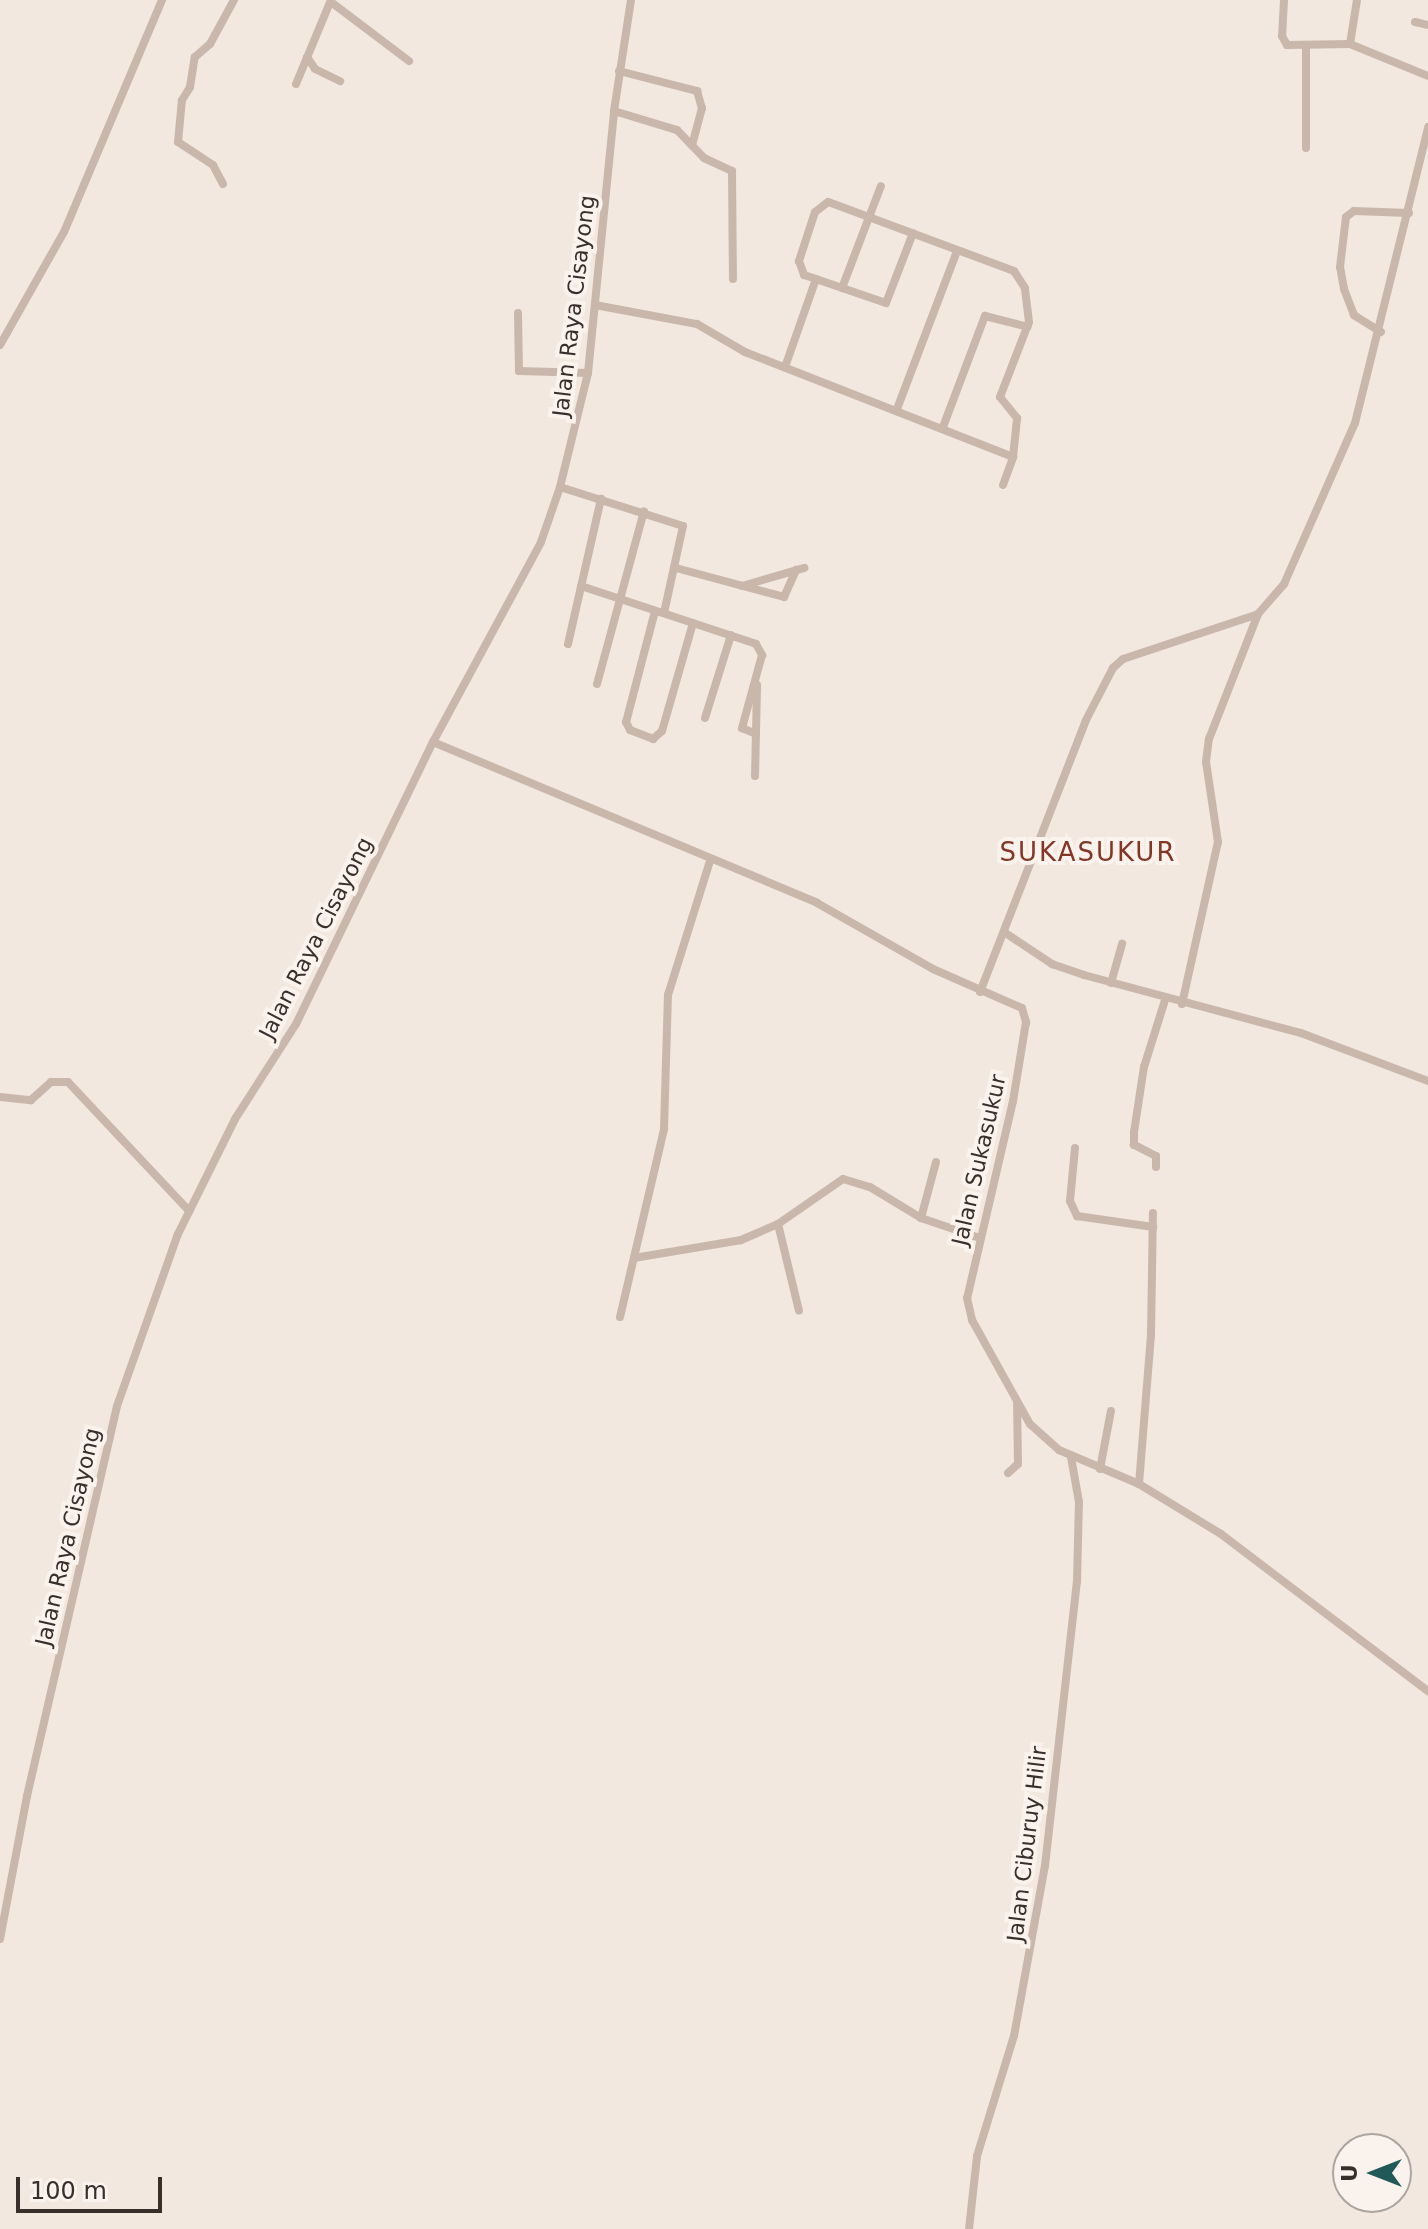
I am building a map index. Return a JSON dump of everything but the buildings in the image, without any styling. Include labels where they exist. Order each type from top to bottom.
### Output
[{"type":"street","points":[[0,345],[64,232],[162,0]]},
{"type":"street","points":[[223,184],[213,165],[178,142],[182,100],[192,82],[195,57],[213,40],[234,0]]},
{"type":"street","name":"Jalan Raya Cisayong","points":[[0,1939],[27,1796],[117,1406],[189,1211],[235,1119],[296,1024],[433,742],[541,542],[560,487],[588,373],[614,111],[631,0]]},
{"type":"street","points":[[1284,0],[1283,41],[1306,45],[1350,44],[1428,76]]},
{"type":"street","points":[[1350,44],[1357,0]]},
{"type":"street","points":[[296,84],[331,1],[409,61]]},
{"type":"street","points":[[1415,22],[1428,25]]},
{"type":"street","points":[[1306,45],[1306,148]]},
{"type":"street","points":[[307,57],[315,69],[340,81]]},
{"type":"street","points":[[619,71],[697,91],[702,108],[692,145]]},
{"type":"street","points":[[614,111],[666,126],[734,175],[733,279]]},
{"type":"street","points":[[1182,1004],[1218,842],[1206,762],[1209,739],[1258,614],[1295,562],[1355,423],[1381,332],[1428,127]]},
{"type":"street","points":[[842,288],[881,186]]},
{"type":"street","points":[[913,233],[886,303],[804,275],[799,261],[820,206],[841,204],[1014,271],[1025,288],[1028,327],[1000,397],[1017,418],[1013,457],[1003,485]]},
{"type":"street","points":[[1381,332],[1354,315],[1344,289],[1340,267],[1346,217],[1354,211],[1409,213]]},
{"type":"street","points":[[897,409],[957,251]]},
{"type":"street","points":[[785,367],[816,279]]},
{"type":"street","points":[[595,305],[697,324],[785,367],[1013,457]]},
{"type":"street","points":[[518,313],[519,371],[588,373]]},
{"type":"street","points":[[943,427],[985,316],[1028,327]]},
{"type":"street","points":[[560,487],[644,511],[683,526],[676,568],[626,722],[630,730],[653,739],[662,731],[693,623]]},
{"type":"street","points":[[568,644],[601,499]]},
{"type":"street","points":[[597,684],[644,511]]},
{"type":"street","points":[[676,568],[741,587],[784,597],[800,569],[741,587]]},
{"type":"street","points":[[581,586],[759,647],[755,776]]},
{"type":"street","points":[[980,992],[1086,720],[1113,668],[1123,659],[1258,614]]},
{"type":"street","points":[[705,718],[731,635]]},
{"type":"street","points":[[756,734],[742,728],[758,670]]},
{"type":"street","name":"Jalan Sukasukur","points":[[433,742],[710,861],[817,903],[980,992],[1016,1003],[1026,1022],[1003,1150],[977,1237],[968,1308],[1017,1401],[1043,1438],[1071,1457],[1139,1484],[1221,1534],[1428,1691]]},
{"type":"street","points":[[620,1317],[664,1129],[668,995],[710,861]]},
{"type":"street","points":[[1004,932],[1052,964],[1165,1000],[1301,1033],[1428,1081]]},
{"type":"street","points":[[1111,983],[1122,944]]},
{"type":"street","points":[[1156,1167],[1156,1156],[1134,1145],[1134,1132],[1144,1067],[1165,1000]]},
{"type":"street","points":[[0,1097],[31,1100],[51,1082],[68,1082],[189,1211]]},
{"type":"street","points":[[1075,1148],[1070,1201],[1077,1216],[1153,1227]]},
{"type":"street","points":[[921,1218],[936,1162]]},
{"type":"street","points":[[634,1258],[723,1245],[778,1224],[843,1179],[870,1187],[921,1218],[977,1237]]},
{"type":"street","points":[[1139,1484],[1153,1213]]},
{"type":"street","points":[[778,1224],[799,1311]]},
{"type":"street","points":[[1008,1473],[1018,1464],[1017,1401]]},
{"type":"street","points":[[1100,1469],[1111,1411]]},
{"type":"street","name":"Jalan Ciburuy Hilir","points":[[969,2229],[977,2156],[1014,2036],[1043,1881],[1077,1582],[1079,1502],[1071,1457]]},
{"type":"district","name":"SUKASUKUR","points":[[1088,853]]}]
